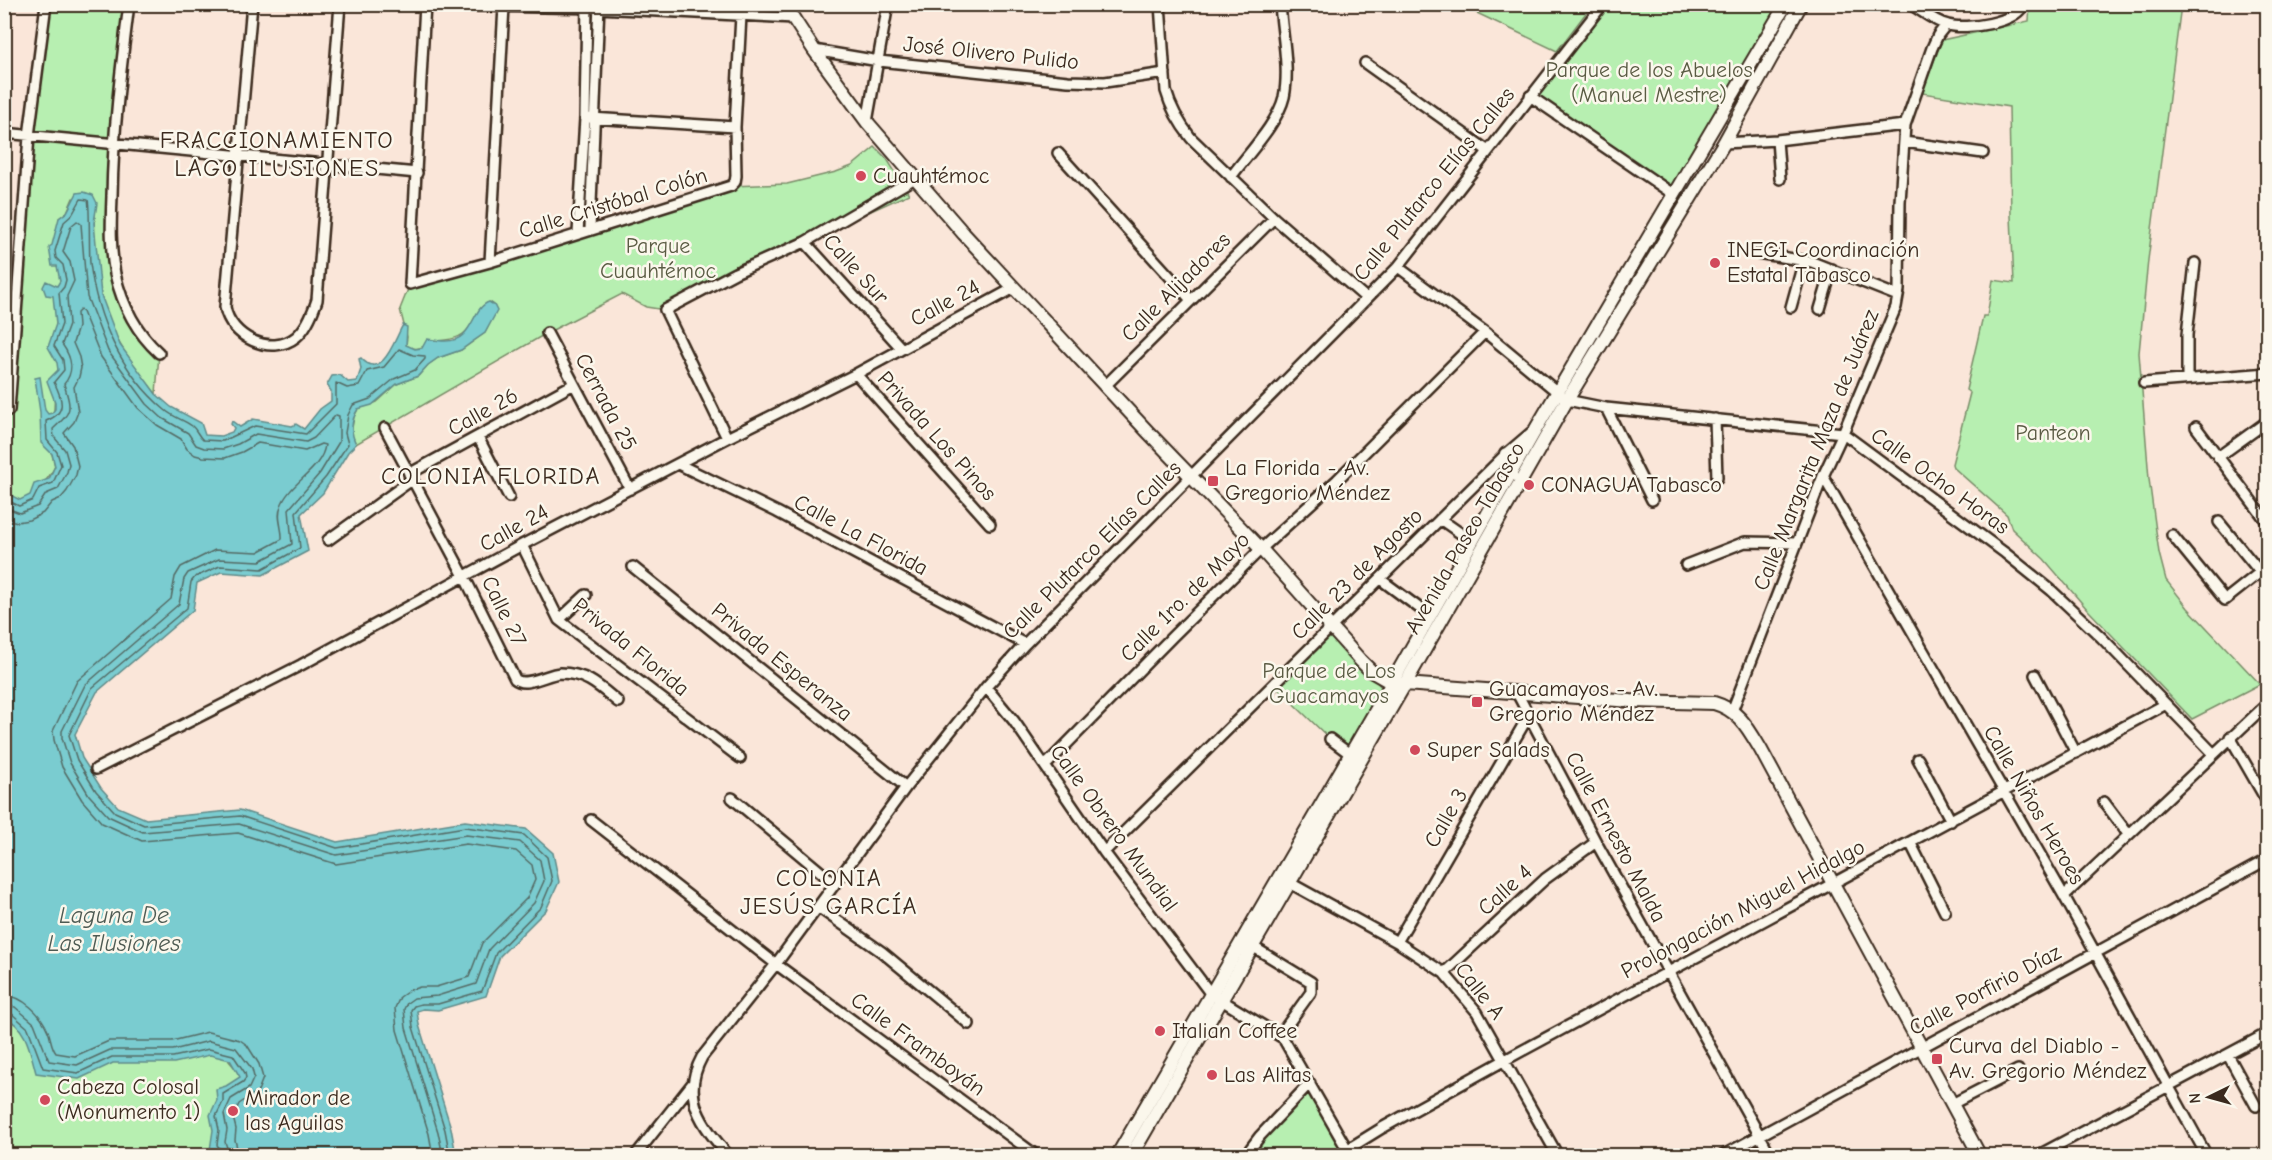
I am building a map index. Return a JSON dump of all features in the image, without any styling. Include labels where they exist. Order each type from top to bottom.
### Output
[{"type":"main road","points":[[784,4],[814,50],[867,122],[915,178],[1191,478],[1261,549],[1366,666],[1392,683],[1517,693],[1714,703],[1732,711],[1747,725],[1980,1155]]},
{"type":"main road","name":"Avenida Paseo Tabasco","points":[[1131,1155],[1215,996],[1537,427],[1563,396],[1724,143],[1801,4]]},
{"type":"main road","name":"Avenida Paseo Tabasco","points":[[1117,1155],[1215,996],[1252,946],[1290,883],[1405,684],[1673,194],[1782,7]]},
{"type":"main road","points":[[1506,454],[1511,475]]},
{"type":"street","points":[[7,410],[29,136],[46,4]]},
{"type":"street","points":[[129,4],[115,142],[111,221],[115,275],[132,319],[144,337],[159,352]]},
{"type":"street","points":[[252,4],[225,307],[237,331],[262,344],[282,343],[296,338],[314,310],[318,289],[340,4]]},
{"type":"street","points":[[867,122],[888,4]]},
{"type":"street","points":[[1160,4],[1169,103],[1182,127],[1274,218],[1367,299]]},
{"type":"street","points":[[1231,177],[1273,119],[1284,97],[1286,71],[1280,4]]},
{"type":"street","name":"Calle Plutarco Elías Calles","points":[[635,1155],[692,1084],[696,1068],[702,1057],[776,964],[906,787],[986,687],[1025,644],[1398,267],[1603,4]]},
{"type":"street","points":[[1910,4],[1946,25],[1969,27],[2016,14],[2021,10],[2023,4]]},
{"type":"street","points":[[4,133],[417,173],[425,5],[598,6],[794,18]]},
{"type":"street","points":[[490,262],[504,6]]},
{"type":"street","points":[[578,233],[585,118],[587,6]]},
{"type":"street","points":[[590,229],[598,6]]},
{"type":"street","name":"Calle Cristóbal Colón","points":[[417,173],[410,284],[490,262],[731,186],[736,176],[735,127],[741,15]]},
{"type":"street","name":"Calle Margarita Maza de Juárez","points":[[1732,711],[1823,476],[1843,433],[1898,296],[1905,125],[1932,48],[1946,25]]},
{"type":"street","name":"José Olivero Pulido","points":[[814,50],[879,61],[1076,82],[1105,81],[1165,73]]},
{"type":"street","points":[[1365,63],[1488,151]]},
{"type":"street","points":[[1530,96],[1673,194]]},
{"type":"street","points":[[585,118],[735,127]]},
{"type":"street","points":[[1724,143],[1777,140],[1905,125]]},
{"type":"street","points":[[1777,140],[1780,179]]},
{"type":"street","points":[[1904,142],[1983,153]]},
{"type":"street","points":[[1058,153],[1191,300]]},
{"type":"street","points":[[727,438],[665,310],[735,273],[806,242],[915,178]]},
{"type":"street","name":"Calle Alijadores","points":[[1106,385],[1274,218]]},
{"type":"street","name":"Calle Sur","points":[[806,242],[902,349]]},
{"type":"street","points":[[1757,253],[1804,260],[1898,296]]},
{"type":"street","points":[[1791,307],[1804,260]]},
{"type":"street","points":[[2187,378],[2188,328],[2195,263]]},
{"type":"street","name":"Calle Ocho Horas","points":[[1398,267],[1563,396],[1606,408],[1843,433],[2005,553],[2051,590],[2102,638],[2213,753]]},
{"type":"street","points":[[1820,309],[1832,269]]},
{"type":"street","name":"Calle 24","points":[[96,769],[301,666],[522,545],[727,438],[856,375],[1014,288]]},
{"type":"street","name":"Cerrada 25","points":[[547,333],[630,489]]},
{"type":"street","name":"Calle 1ro. de Mayo","points":[[1045,766],[1261,549],[1337,480],[1485,333]]},
{"type":"street","points":[[2144,383],[2268,373]]},
{"type":"street","name":"Privada Los Pinos","points":[[856,375],[990,524]]},
{"type":"street","name":"Calle 26","points":[[328,540],[411,477],[574,384]]},
{"type":"street","points":[[1606,408],[1652,500]]},
{"type":"street","points":[[1714,419],[1717,478]]},
{"type":"street","points":[[2218,457],[2268,421]]},
{"type":"street","name":"Calle 23 de Agosto","points":[[1104,852],[1506,454],[1537,427]]},
{"type":"street","points":[[2196,427],[2268,523]]},
{"type":"street","name":"Calle 27","points":[[385,428],[465,578],[515,679],[524,683],[552,674],[582,675],[618,702]]},
{"type":"street","points":[[478,437],[509,496]]},
{"type":"street","name":"Calle La Florida","points":[[678,464],[777,512],[1025,644]]},
{"type":"street","name":"Calle Niños Heroes","points":[[1823,476],[2064,896],[2207,1155]]},
{"type":"street","points":[[1440,519],[1473,542]]},
{"type":"street","points":[[2172,535],[2225,600],[2264,569],[2219,522]]},
{"type":"street","points":[[1686,565],[1746,542],[1797,543]]},
{"type":"street","name":"Privada Florida","points":[[522,545],[559,620],[740,758]]},
{"type":"street","name":"Privada Esperanza","points":[[633,567],[906,787]]},
{"type":"street","points":[[1380,579],[1430,616]]},
{"type":"street","points":[[559,620],[586,595]]},
{"type":"street","points":[[2035,675],[2076,753]]},
{"type":"street","name":"Calle Obrero Mundial","points":[[986,687],[1014,721],[1104,852],[1215,996]]},
{"type":"street","name":"Calle Ernesto Malda","points":[[1517,693],[1596,842],[1771,1155]]},
{"type":"street","points":[[2064,896],[2268,703]]},
{"type":"street","name":"Prolongación Miguel Hidalgo","points":[[1347,1153],[1504,1060],[2166,704]]},
{"type":"street","name":"Calle 3","points":[[1397,942],[1529,715]]},
{"type":"street","points":[[2230,737],[2268,803]]},
{"type":"street","points":[[1330,739],[1350,754]]},
{"type":"street","points":[[1918,759],[1951,820]]},
{"type":"street","points":[[732,798],[834,883]]},
{"type":"street","points":[[2104,802],[2128,834]]},
{"type":"street","name":"Calle Framboyán","points":[[591,820],[776,964],[1036,1155]]},
{"type":"street","name":"Calle 4","points":[[1444,973],[1545,879],[1596,842]]},
{"type":"street","points":[[1910,842],[1945,912]]},
{"type":"street","name":"Calle Porfirio Díaz","points":[[1722,1155],[2268,859]]},
{"type":"street","name":"Calle A","points":[[1290,883],[1397,942],[1444,973],[1477,1012],[1558,1155]]},
{"type":"street","points":[[818,907],[882,952],[969,1024]]},
{"type":"street","points":[[1252,946],[1311,982],[1311,992],[1280,1035]]},
{"type":"street","points":[[1215,996],[1280,1035],[1310,1083],[1347,1153]]},
{"type":"street","points":[[2037,1155],[2268,1034]]},
{"type":"street","points":[[2228,1055],[2256,1106]]},
{"type":"street","points":[[1952,1104],[2018,1070]]},
{"type":"street","points":[[1245,1155],[1310,1083]]},
{"type":"street","points":[[692,1084],[693,1098],[701,1119],[729,1155]]},
{"type":"green space","points":[[46,5],[129,5],[111,221],[121,294],[159,353],[156,394],[125,352],[106,313],[95,258],[96,203],[73,198],[67,212],[59,218],[60,281],[54,346],[58,357],[58,370],[52,454],[55,466],[35,492],[20,500],[13,497],[5,488],[5,437],[9,410],[29,136]]},
{"type":"green space","points":[[1460,5],[1592,5],[1557,51]]},
{"type":"green space","name":"Parque de los Abuelos (Manuel Mestre)","points":[[1603,5],[1779,5],[1673,194],[1530,96]]},
{"type":"green space","name":"Panteon","points":[[2030,5],[2181,5],[2148,260],[2139,353],[2149,479],[2159,553],[2166,580],[2188,608],[2260,684],[2192,719],[2087,609],[2044,559],[2012,529],[2007,515],[1952,464],[1970,393],[1966,390],[1983,316],[1987,316],[1993,280],[2014,283],[2009,107],[1922,93],[1942,40],[2029,21]]},
{"type":"green space","name":"Parque Cuauhtémoc","points":[[875,147],[887,159],[909,194],[784,250],[665,310],[646,307],[622,294],[547,333],[356,444],[351,433],[358,409],[377,402],[397,384],[418,376],[438,358],[461,350],[485,333],[496,311],[490,302],[485,304],[471,326],[459,336],[413,348],[406,345],[407,337],[400,309],[410,284],[731,186],[787,184],[836,172],[852,166]]},
{"type":"green space","name":"Parque de Los Guacamayos","points":[[1332,628],[1386,693],[1350,754],[1330,739],[1274,685]]},
{"type":"green space","points":[[4,1006],[217,1034],[229,1061],[242,1076],[261,1155],[5,1155]]},
{"type":"green space","points":[[1310,1083],[1348,1149],[1343,1155],[1245,1156]]},
{"type":"water","name":"Laguna De Las Ilusiones","points":[[84,192],[93,195],[97,203],[94,223],[101,295],[120,345],[156,394],[171,407],[201,423],[205,435],[221,436],[232,432],[234,428],[232,421],[240,427],[253,419],[292,426],[296,424],[304,429],[320,409],[331,401],[331,391],[327,385],[332,376],[340,375],[348,382],[357,381],[361,369],[359,359],[376,365],[382,361],[388,355],[403,325],[407,327],[406,345],[415,349],[422,348],[427,339],[446,341],[462,336],[483,305],[489,302],[497,311],[485,333],[461,350],[438,358],[418,376],[397,384],[372,405],[358,409],[352,426],[356,444],[348,452],[323,493],[301,514],[308,551],[263,575],[221,572],[197,583],[193,610],[97,692],[75,734],[82,758],[101,788],[118,807],[146,819],[240,810],[337,842],[465,821],[526,829],[553,853],[559,882],[546,910],[500,956],[486,996],[438,1010],[417,1011],[419,1025],[451,1128],[456,1155],[220,1155],[210,1150],[213,1130],[210,1115],[217,1100],[216,1089],[240,1077],[230,1060],[210,1055],[174,1063],[113,1063],[79,1079],[36,1073],[23,1034],[5,1017],[5,480],[12,496],[20,500],[30,495],[34,484],[49,479],[55,466],[52,454],[41,443],[40,412],[35,378],[40,377],[45,410],[48,414],[52,413],[55,409],[55,402],[47,381],[58,370],[57,363],[48,347],[56,324],[53,296],[46,295],[43,287],[46,281],[57,286],[60,281],[57,266],[52,266],[49,247],[52,245],[59,218],[67,212],[77,193]]},
{"type":"place","name":"Cuauhtémoc","points":[[861,176]]},
{"type":"place","name":"INEGI Coordinación Estatal Tabasco","points":[[1715,263]]},
{"type":"place","name":"La Florida - Av. Gregorio Méndez","points":[[1213,481]]},
{"type":"place","name":"CONAGUA Tabasco","points":[[1529,485]]},
{"type":"place","name":"Guacamayos - Av. Gregorio Méndez","points":[[1477,702]]},
{"type":"place","name":"Super Salads","points":[[1415,750]]},
{"type":"place","name":"Italian Coffee","points":[[1160,1031]]},
{"type":"place","name":"Curva del Diablo - Av. Gregorio Méndez","points":[[1937,1059]]},
{"type":"place","name":"Las Alitas","points":[[1212,1075]]},
{"type":"place","name":"Cabeza Colosal (Monumento 1)","points":[[45,1100]]},
{"type":"place","name":"Mirador de las Aguilas","points":[[233,1111]]},
{"type":"district","name":"FRACCIONAMIENTO LAGO ILUSIONES","points":[[277,154]]},
{"type":"district","name":"COLONIA FLORIDA","points":[[491,476]]},
{"type":"district","name":"COLONIA JESÚS GARCÍA","points":[[829,892]]}]
